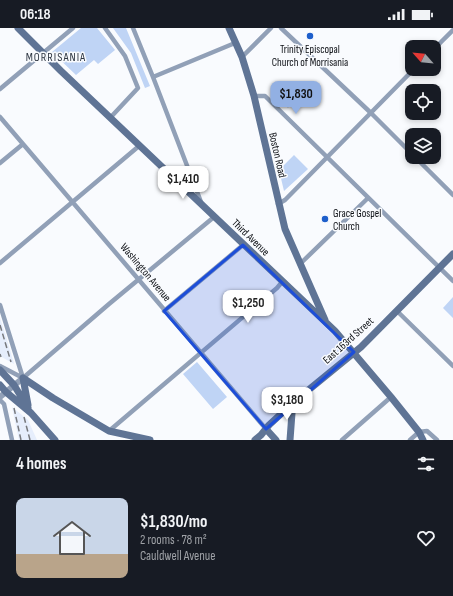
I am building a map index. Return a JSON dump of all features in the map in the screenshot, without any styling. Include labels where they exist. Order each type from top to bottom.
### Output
[{"type":"main road","name":"Third Avenue","points":[[18,28],[139,146],[326,322],[354,352],[391,397],[419,432],[423,440]]},
{"type":"main road","name":"Boston Road","points":[[229,28],[242,57],[254,96],[285,229],[326,322]]},
{"type":"main road","name":"East 163rd Street","points":[[255,440],[295,401],[354,352],[453,254]]},
{"type":"main road","points":[[306,304],[310,297],[310,285]]},
{"type":"main road","points":[[0,370],[14,385],[31,413]]},
{"type":"main road","points":[[23,378],[31,413]]},
{"type":"main road","points":[[23,378],[53,398],[109,430],[150,440]]},
{"type":"main road","points":[[0,385],[31,413],[55,440]]},
{"type":"main road","points":[[290,440],[292,413],[295,401]]},
{"type":"main road","name":"Washington Avenue","points":[[266,429],[276,440]]},
{"type":"street","points":[[0,89],[73,28]]},
{"type":"street","points":[[105,28],[125,56],[138,88],[110,118]]},
{"type":"street","points":[[133,28],[202,205]]},
{"type":"street","points":[[242,57],[271,28]]},
{"type":"street","points":[[281,28],[405,147]]},
{"type":"street","points":[[441,42],[453,30]]},
{"type":"street","points":[[153,77],[235,43]]},
{"type":"street","points":[[278,204],[285,200],[407,76]]},
{"type":"street","points":[[254,96],[265,96],[453,281]]},
{"type":"street","name":"Washington Avenue","points":[[0,116],[164,311],[266,429]]},
{"type":"street","points":[[0,163],[23,144]]},
{"type":"street","points":[[0,263],[139,146]]},
{"type":"street","points":[[422,164],[453,195]]},
{"type":"street","points":[[300,264],[368,198]]},
{"type":"street","points":[[12,440],[4,404],[0,399],[6,392],[214,217]]},
{"type":"street","points":[[164,311],[243,245]]},
{"type":"street","points":[[109,430],[277,288],[282,282]]},
{"type":"street","points":[[0,305],[23,378]]},
{"type":"street","points":[[396,311],[453,366]]},
{"type":"street","points":[[0,366],[23,378]]},
{"type":"street","points":[[342,440],[391,397]]},
{"type":"street","points":[[410,440],[419,432],[427,430],[437,440]]},
{"type":"highlighted area","points":[[243,245],[354,352],[266,429],[164,311]]},
{"type":"shaded area","points":[[81,28],[97,28],[115,50],[98,64],[94,60],[76,75],[52,52]]},
{"type":"shaded area","points":[[113,28],[126,28],[150,86],[145,88],[131,53]]},
{"type":"shaded area","points":[[296,87],[302,93],[288,108],[282,102]]},
{"type":"shaded area","points":[[294,155],[308,169],[284,191],[279,170]]},
{"type":"shaded area","points":[[453,297],[453,318],[443,308]]},
{"type":"shaded area","points":[[0,318],[6,336],[14,364],[0,356]]},
{"type":"shaded area","points":[[197,362],[227,397],[213,409],[183,374]]},
{"type":"shaded area","points":[[12,407],[28,420],[37,440],[19,440]]},
{"type":"railway","points":[[0,325],[11,362]]},
{"type":"railway","points":[[14,408],[21,440]]},
{"type":"railway","points":[[24,417],[30,440]]},
{"type":"place","name":"Trinity Episcopal Church of Morrisania","points":[[310,36]]},
{"type":"place","name":"Grace Gospel Church","points":[[325,219]]},
{"type":"district","name":"MORRISANIA","points":[[56,57]]}]
